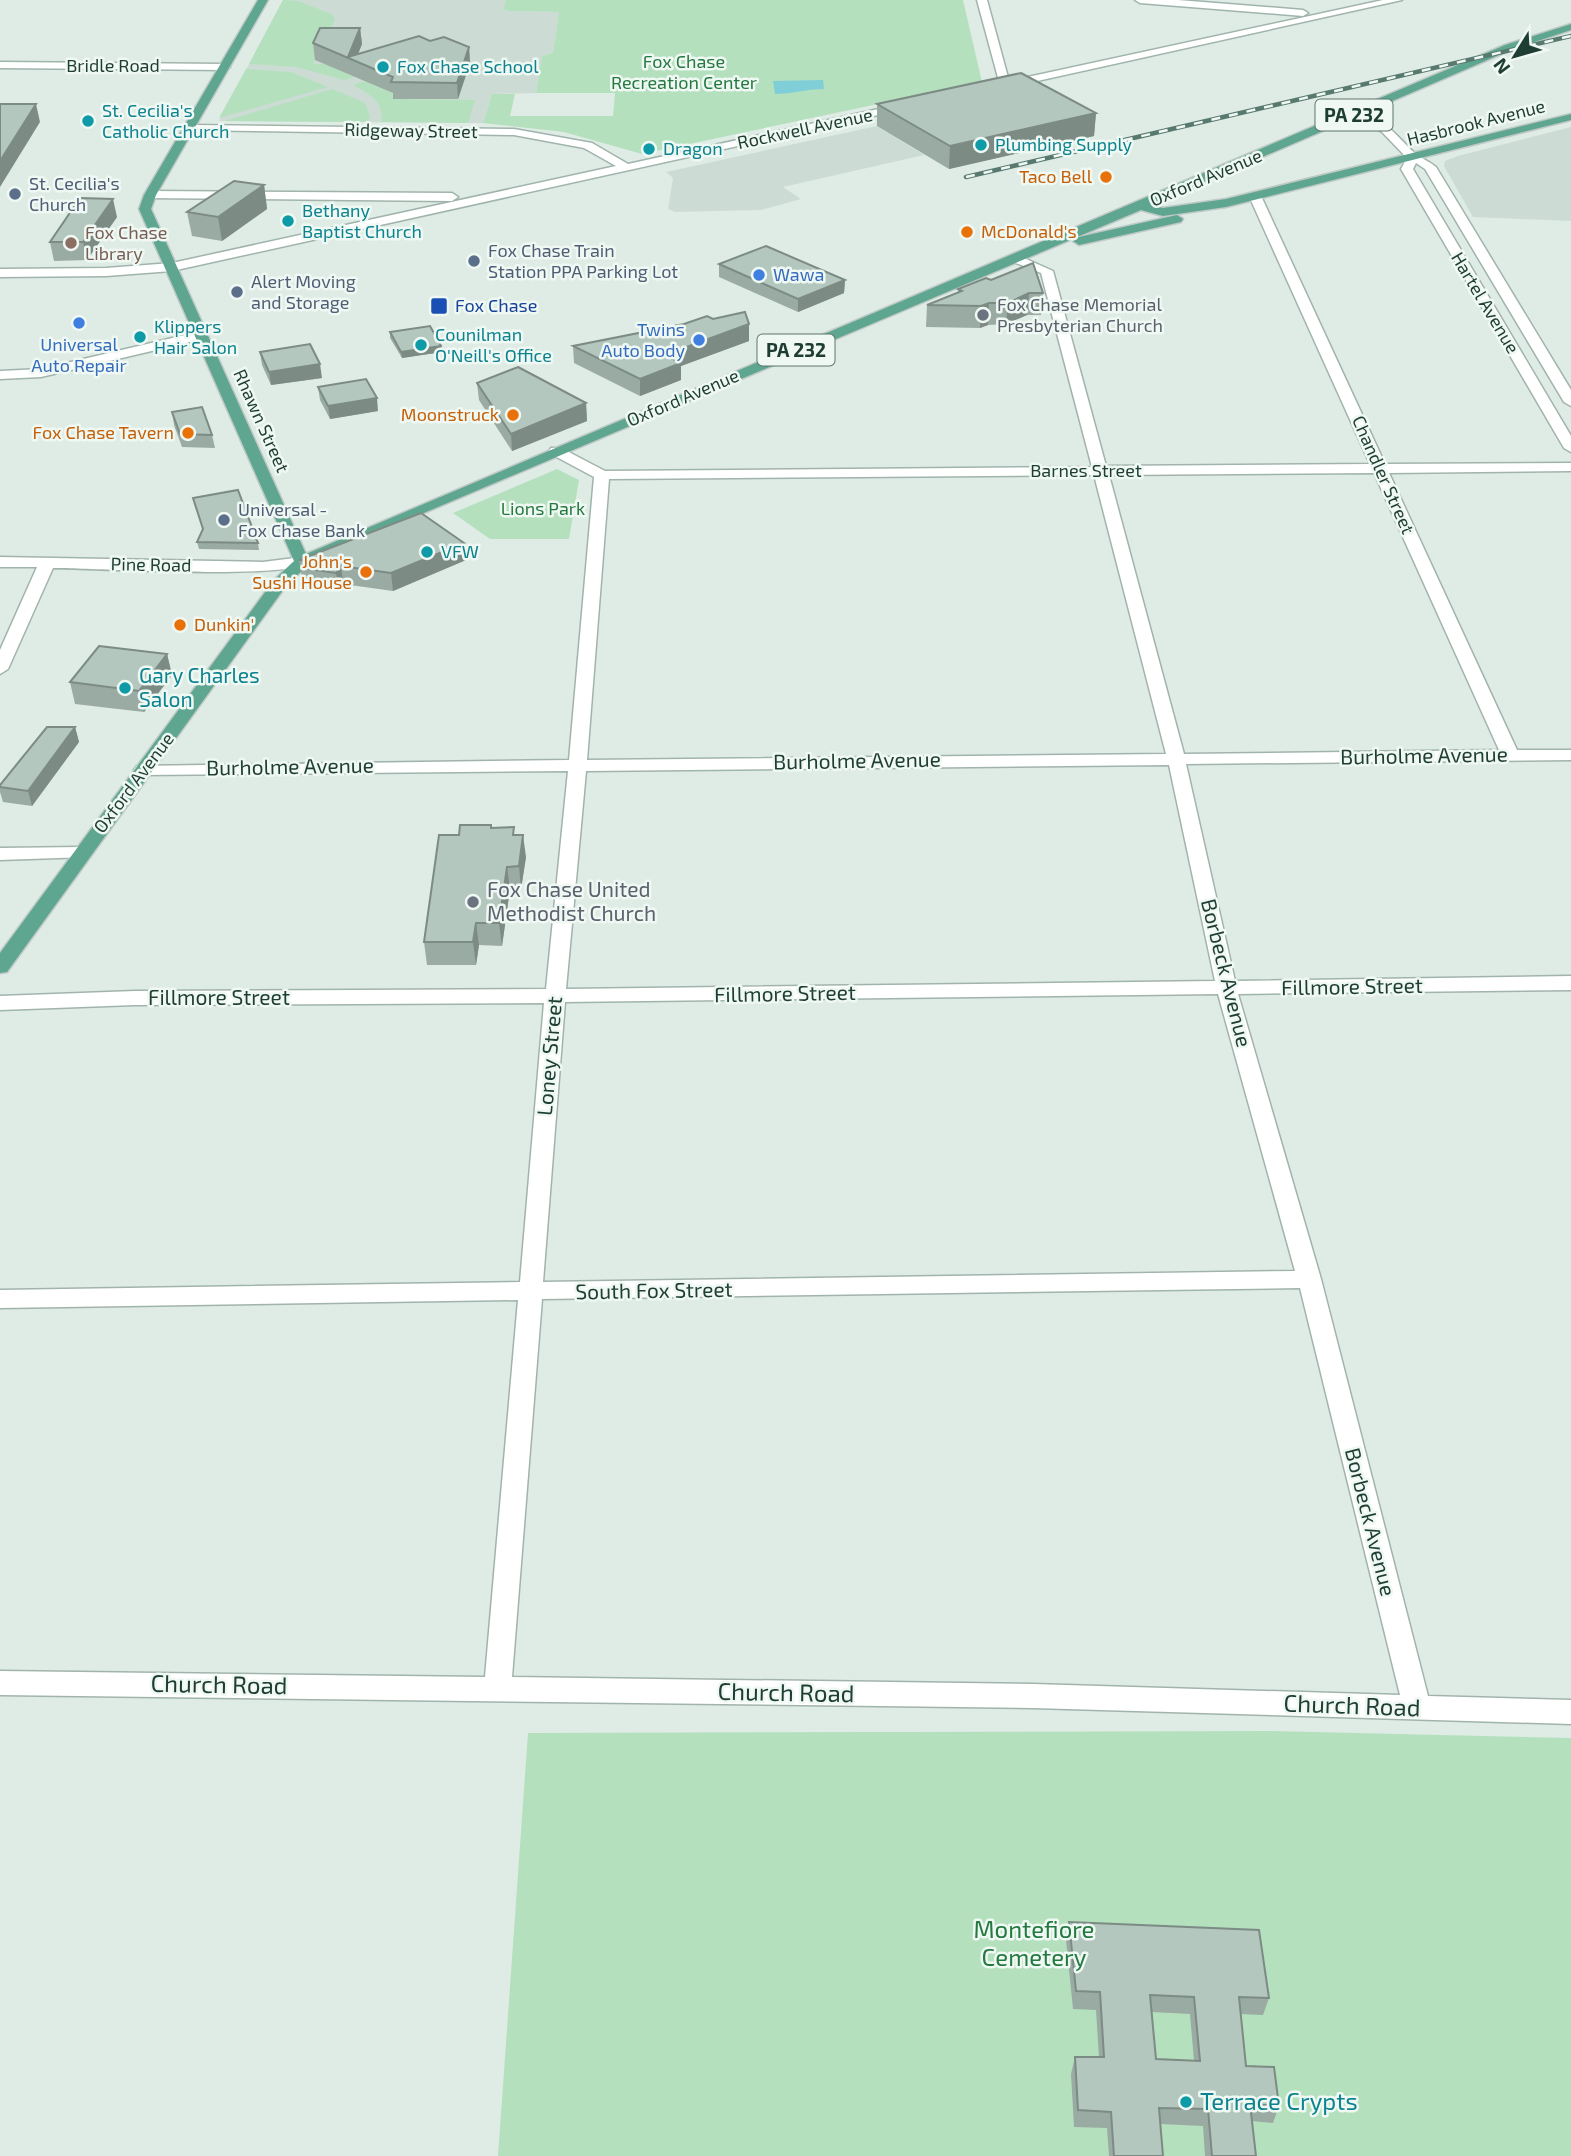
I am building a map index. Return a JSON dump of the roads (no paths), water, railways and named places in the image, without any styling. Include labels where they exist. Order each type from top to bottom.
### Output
[{"type":"main road","points":[[150,195],[263,0]]},
{"type":"main road","name":"Oxford Avenue","points":[[0,967],[280,583],[302,562],[335,545],[1359,113],[1509,47],[1571,27]]},
{"type":"main road","name":"Hasbrook Avenue","points":[[1139,206],[1169,212],[1226,203],[1571,117]]},
{"type":"main road","name":"Rhawn Street","points":[[150,195],[145,209],[302,562]]},
{"type":"main road","name":"Hasbrook Avenue","points":[[1036,249],[1190,216],[1226,203]]},
{"type":"street","points":[[982,0],[1005,85]]},
{"type":"street","points":[[1140,0],[1324,11]]},
{"type":"street","points":[[992,88],[1324,11],[1397,0]]},
{"type":"street","name":"Bridle Road","points":[[0,65],[225,67]]},
{"type":"street","name":"Rockwell Avenue","points":[[0,273],[106,272],[172,267],[917,104]]},
{"type":"street","name":"Hartel Avenue","points":[[1359,113],[1386,130],[1413,157],[1430,167],[1571,402]]},
{"type":"street","name":"Ridgeway Street","points":[[189,128],[514,132],[562,139],[588,147],[610,155],[626,168]]},
{"type":"street","name":"Hartel Avenue","points":[[1413,157],[1408,169],[1571,448]]},
{"type":"street","points":[[150,195],[488,197]]},
{"type":"street","name":"Chandler Street","points":[[1255,196],[1510,755]]},
{"type":"street","name":"Borbeck Avenue","points":[[1015,258],[1047,271],[1176,758],[1227,989],[1309,1279],[1416,1708]]},
{"type":"street","points":[[0,375],[41,373],[202,335]]},
{"type":"street","points":[[556,452],[602,475]]},
{"type":"street","name":"Barnes Street","points":[[602,475],[1571,467]]},
{"type":"street","name":"Loney Street","points":[[498,1688],[555,996],[602,475]]},
{"type":"street","name":"Pine Road","points":[[0,562],[263,567],[302,562]]},
{"type":"street","points":[[0,669],[47,563]]},
{"type":"street","name":"Burholme Avenue","points":[[143,769],[1571,754]]},
{"type":"street","points":[[0,854],[81,853]]},
{"type":"street","name":"Fillmore Street","points":[[0,1003],[148,998],[1227,989],[1571,983]]},
{"type":"street","name":"South Fox Street","points":[[0,1299],[1309,1279]]},
{"type":"street","name":"Church Road","points":[[0,1683],[1033,1696],[1571,1712]]},
{"type":"water","points":[[823,80],[824,89],[775,94],[773,81]]},
{"type":"railway","points":[[966,177],[1571,36]]},
{"type":"place","name":"Fox Chase School","points":[[383,67]]},
{"type":"place","name":"St. Cecilia's Catholic Church","points":[[88,121]]},
{"type":"place","name":"Plumbing Supply","points":[[981,145]]},
{"type":"place","name":"Dragon","points":[[649,149]]},
{"type":"place","name":"Taco Bell","points":[[1106,177]]},
{"type":"place","name":"St. Cecilia's Church","points":[[15,194]]},
{"type":"place","name":"Bethany Baptist Church","points":[[288,221]]},
{"type":"place","name":"McDonald's","points":[[967,232]]},
{"type":"place","name":"Fox Chase Library","points":[[71,243]]},
{"type":"place","name":"Fox Chase Train Station PPA Parking Lot","points":[[474,261]]},
{"type":"place","name":"Wawa","points":[[759,275]]},
{"type":"place","name":"Alert Moving and Storage","points":[[237,292]]},
{"type":"place","name":"Fox Chase","points":[[439,306]]},
{"type":"place","name":"Fox Chase Memorial Presbyterian Church","points":[[983,315]]},
{"type":"place","name":"Universal Auto Repair","points":[[79,323]]},
{"type":"place","name":"Klippers Hair Salon","points":[[140,337]]},
{"type":"place","name":"Twins Auto Body","points":[[699,340]]},
{"type":"place","name":"Counilman O'Neill's Office","points":[[421,345]]},
{"type":"place","name":"Moonstruck","points":[[513,415]]},
{"type":"place","name":"Fox Chase Tavern","points":[[188,433]]},
{"type":"place","name":"Universal - Fox Chase Bank","points":[[224,520]]},
{"type":"place","name":"VFW","points":[[427,552]]},
{"type":"place","name":"John's Sushi House","points":[[366,572]]},
{"type":"place","name":"Dunkin'","points":[[180,625]]},
{"type":"place","name":"Gary Charles Salon","points":[[125,688]]},
{"type":"place","name":"Fox Chase United Methodist Church","points":[[473,902]]},
{"type":"place","name":"Terrace Crypts","points":[[1186,2102]]},
{"type":"park label","name":"Fox Chase Recreation Center","points":[[684,72]]},
{"type":"park label","name":"Lions Park","points":[[543,509]]},
{"type":"park label","name":"Montefiore Cemetery","points":[[1034,1944]]}]
